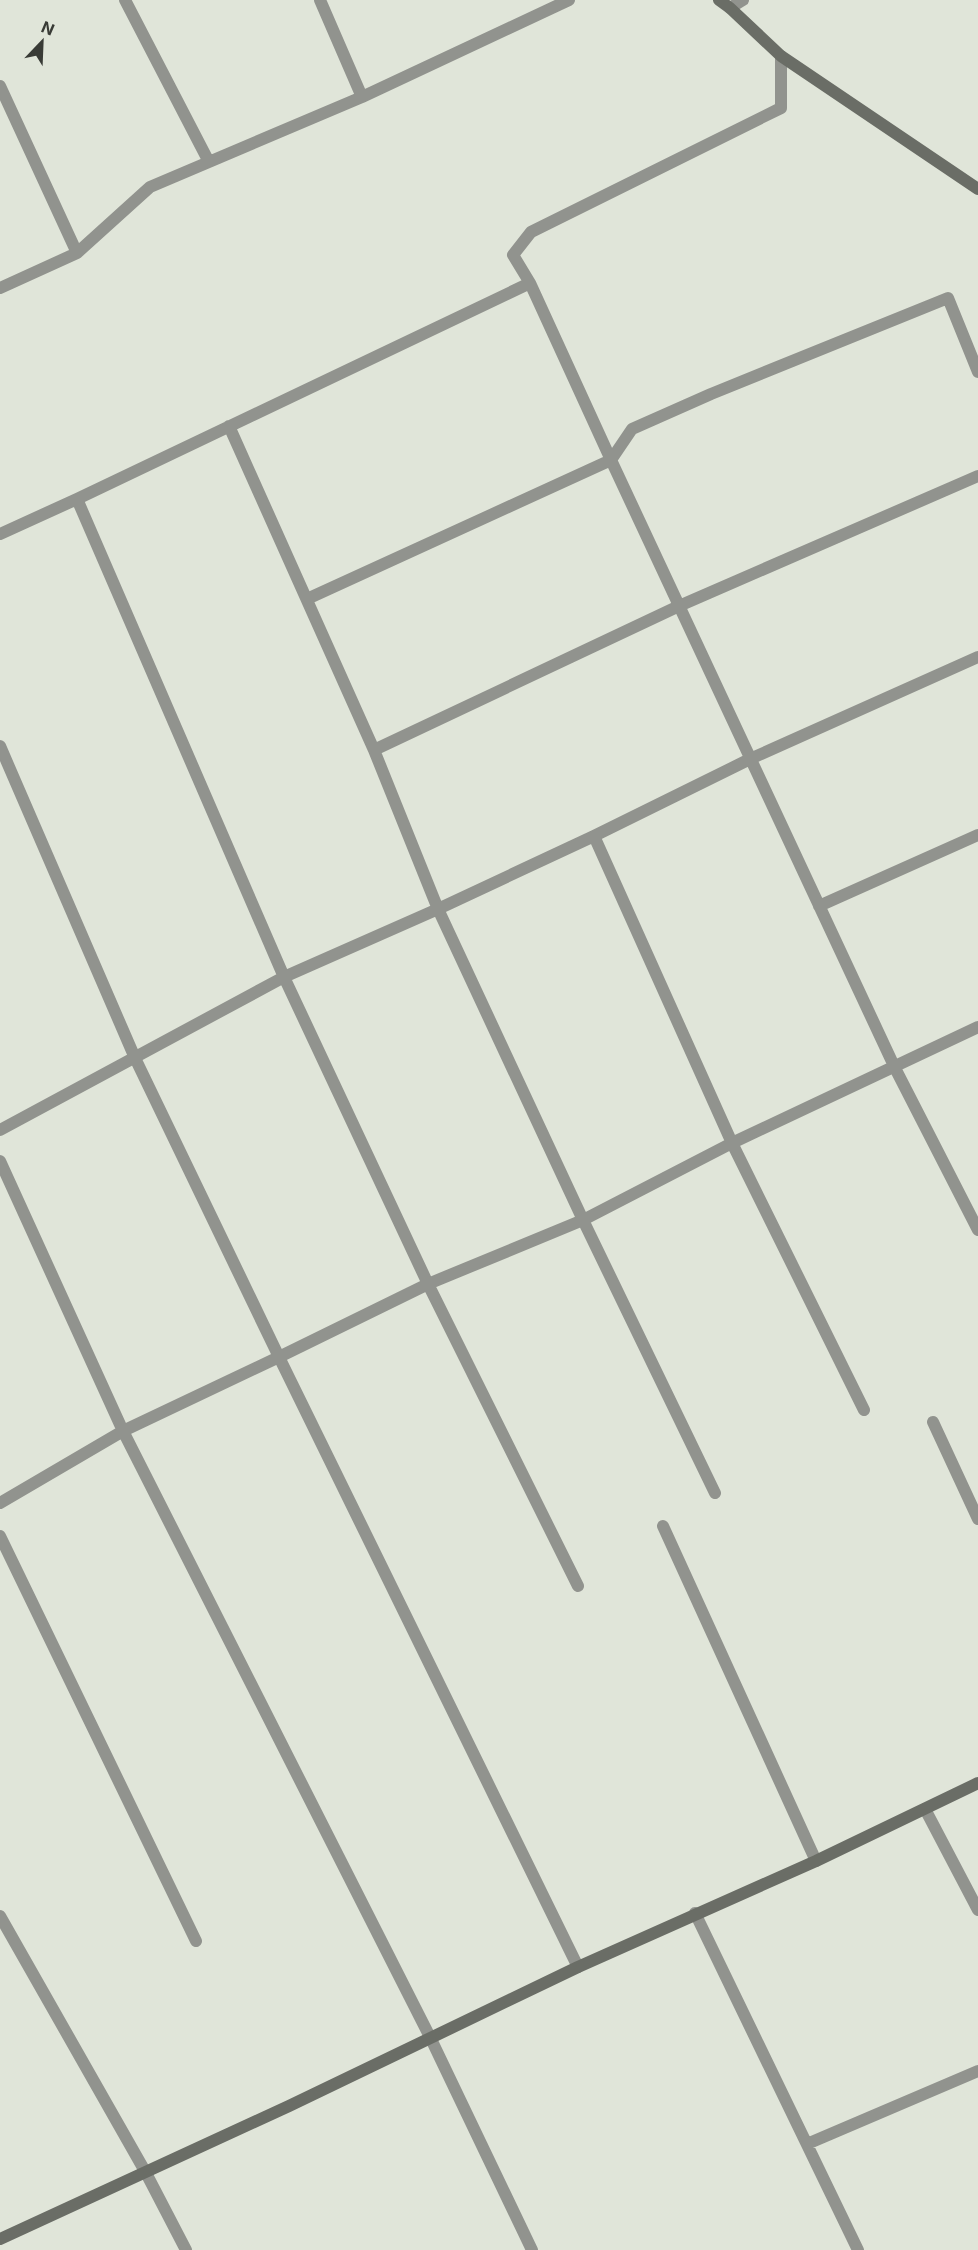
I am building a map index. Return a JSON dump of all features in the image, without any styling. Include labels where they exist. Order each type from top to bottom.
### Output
[{"type":"street","points":[[124,0],[209,162]]},
{"type":"street","points":[[320,0],[362,97]]},
{"type":"street","points":[[0,288],[77,253],[150,187],[362,97],[569,0]]},
{"type":"street","points":[[718,0],[730,8],[781,56],[978,189]]},
{"type":"street","points":[[730,8],[743,0]]},
{"type":"street","points":[[781,56],[781,108],[531,232],[513,255],[530,282],[895,1068],[974,1212],[978,1230]]},
{"type":"street","points":[[0,86],[77,253]]},
{"type":"street","points":[[0,534],[530,282]]},
{"type":"street","points":[[307,598],[611,460],[632,429],[711,394],[948,298],[978,372]]},
{"type":"street","points":[[230,426],[374,750],[438,909],[583,1220],[715,1493]]},
{"type":"street","points":[[374,750],[679,606],[978,476]]},
{"type":"street","points":[[77,499],[284,977],[428,1284],[578,1586]]},
{"type":"street","points":[[0,1130],[284,977],[438,909],[594,836],[750,759],[978,657]]},
{"type":"street","points":[[0,746],[135,1058],[279,1358],[578,1967]]},
{"type":"street","points":[[819,906],[978,835]]},
{"type":"street","points":[[594,836],[732,1143],[864,1410]]},
{"type":"street","points":[[0,1503],[123,1431],[279,1358],[428,1284],[583,1220],[732,1143],[978,1027]]},
{"type":"street","points":[[0,1161],[123,1431],[431,2039],[532,2250]]},
{"type":"street","points":[[933,1422],[978,1519]]},
{"type":"street","points":[[663,1526],[816,1861]]},
{"type":"street","points":[[0,1536],[196,1941]]},
{"type":"street","points":[[0,2239],[431,2039],[578,1967],[816,1861],[978,1783]]},
{"type":"street","points":[[925,1809],[978,1910]]},
{"type":"street","points":[[695,1913],[858,2250]]},
{"type":"street","points":[[0,1916],[146,2173],[186,2250]]},
{"type":"street","points":[[807,2144],[978,2071]]}]
